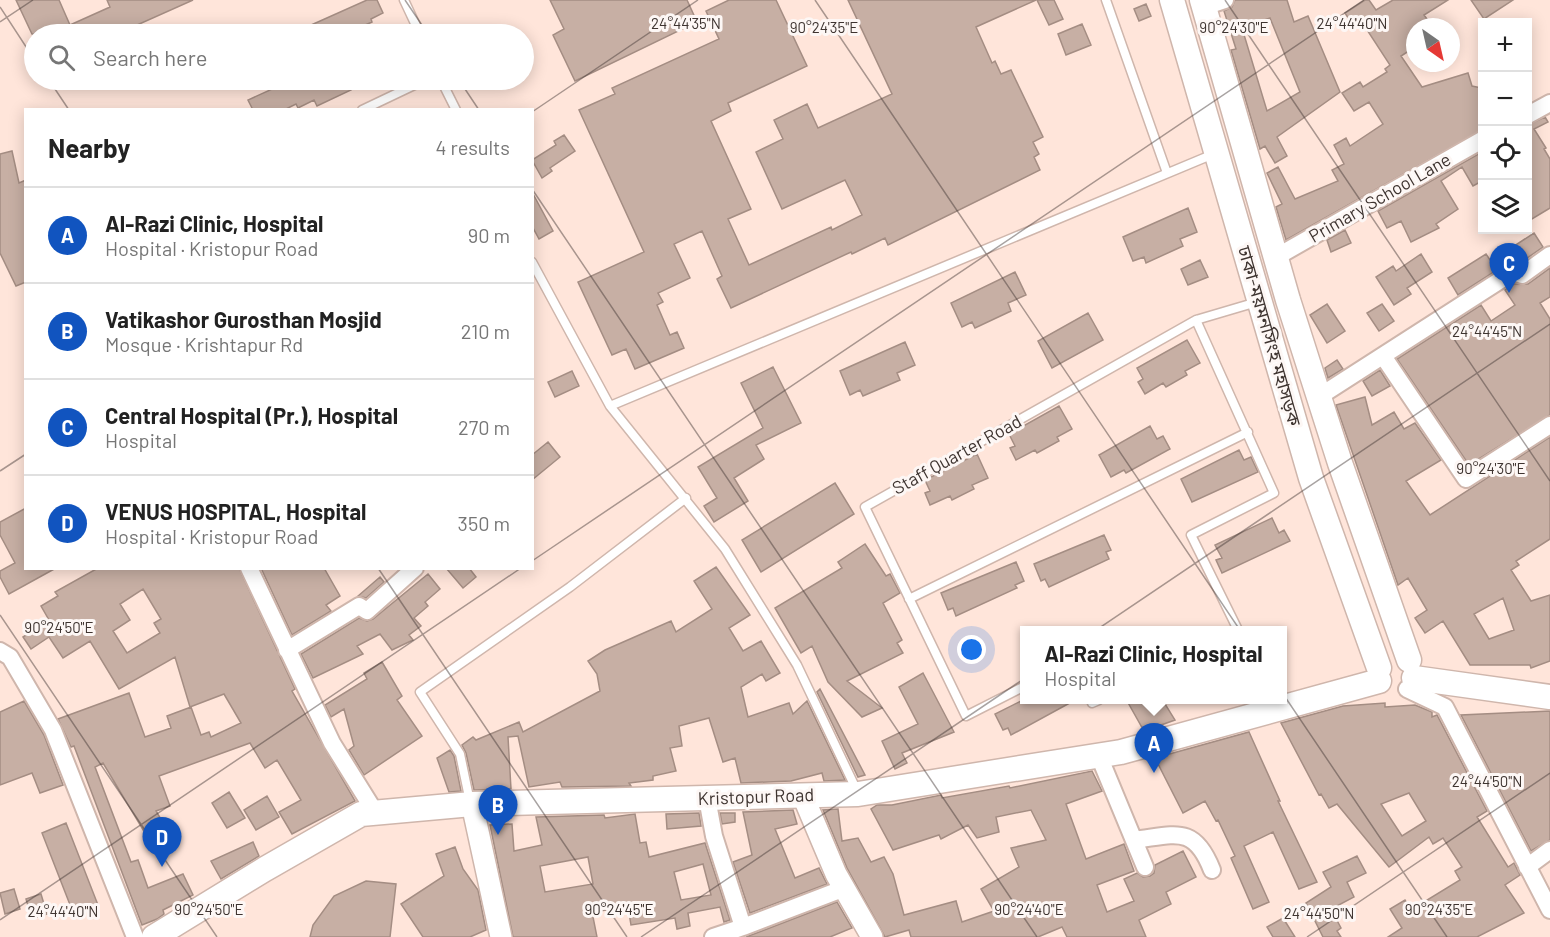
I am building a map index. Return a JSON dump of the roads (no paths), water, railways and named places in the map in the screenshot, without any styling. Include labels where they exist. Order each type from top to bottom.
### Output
[{"type":"main road","name":"ঢাকা-ময়মনসিংহ মহাসড়ক","points":[[1172,0],[1311,478],[1379,675]]},
{"type":"main road","name":"ঢাকা-ময়মনসিংহ মহাসড়ক","points":[[1211,2],[1276,254],[1410,676]]},
{"type":"main road","name":"Kristopur Road","points":[[1287,702],[1379,675],[1386,658],[1392,656],[1398,655],[1410,676]]},
{"type":"main road","points":[[1379,675],[1391,691],[1410,676],[1550,697]]},
{"type":"main road","name":"Kristopur Road","points":[[154,937],[361,814],[471,804],[858,794],[1100,756],[1279,704]]},
{"type":"street","points":[[1532,112],[1550,103]]},
{"type":"street","name":"Primary School Lane","points":[[1276,254],[1285,252],[1478,142]]},
{"type":"street","points":[[1320,396],[1513,272],[1522,274],[1550,255]]},
{"type":"street","points":[[1383,356],[1466,479],[1550,425]]},
{"type":"street","points":[[250,570],[332,743],[375,812]]},
{"type":"street","points":[[287,650],[359,606],[367,611],[413,570]]},
{"type":"street","points":[[0,651],[10,657],[53,730],[135,937]]},
{"type":"street","points":[[1410,676],[1444,707],[1550,910]]},
{"type":"street","points":[[1100,756],[1145,867]]},
{"type":"street","points":[[803,796],[844,888],[872,937]]},
{"type":"street","points":[[707,798],[714,836],[743,927]]},
{"type":"street","points":[[471,804],[501,937]]},
{"type":"street","points":[[1134,840],[1180,835],[1193,839],[1204,849],[1212,870]]},
{"type":"street","points":[[1527,867],[1550,850]]},
{"type":"street","points":[[712,937],[844,888]]},
{"type":"lane","points":[[404,0],[415,24]]},
{"type":"lane","points":[[1106,0],[1167,173]]},
{"type":"lane","points":[[366,108],[404,90]]},
{"type":"lane","points":[[446,90],[455,108]]},
{"type":"lane","points":[[610,406],[1216,153]]},
{"type":"lane","points":[[534,266],[610,406],[725,549],[797,665],[858,794]]},
{"type":"lane","name":"Staff Quarter Road","points":[[1020,689],[966,716],[865,507],[1196,320],[1258,302]]},
{"type":"lane","points":[[1196,320],[1275,493],[1191,535],[1236,626]]},
{"type":"lane","points":[[909,599],[1248,432]]},
{"type":"lane","points":[[471,804],[460,754],[420,692],[570,587],[686,498]]},
{"type":"place","name":"Central Hospital (Pr.), Hospital","points":[[1509,293]]},
{"type":"place","name":"Al-Razi Clinic, Hospital","points":[[1154,773]]},
{"type":"place","name":"Vatikashor Gurosthan Mosjid","points":[[498,835]]},
{"type":"place","name":"VENUS HOSPITAL, Hospital","points":[[162,867]]}]
